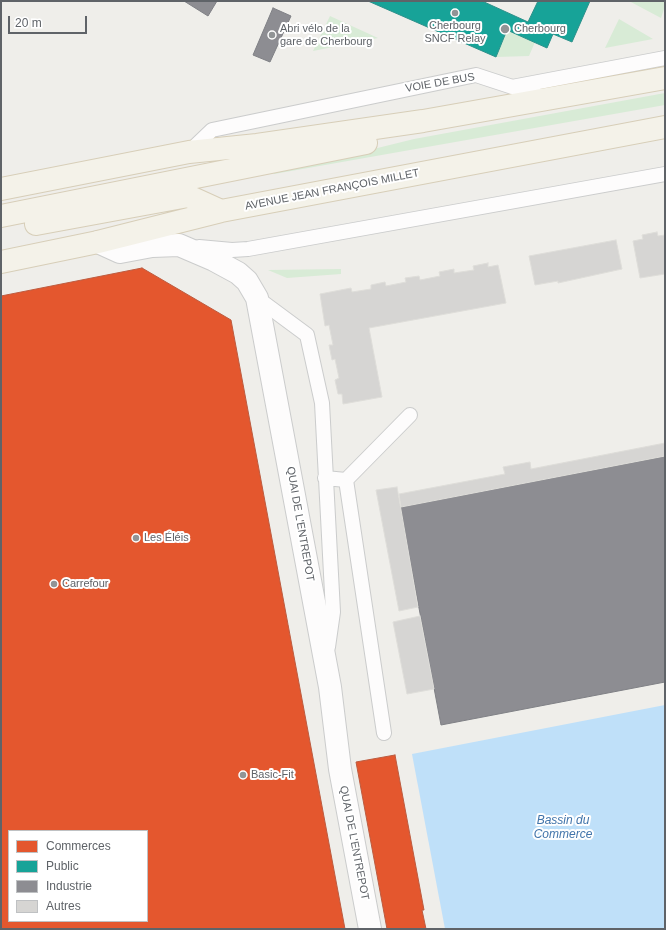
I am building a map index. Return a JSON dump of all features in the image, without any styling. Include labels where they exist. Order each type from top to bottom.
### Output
[{"type":"main road","points":[[1,189],[189,152],[257,145],[423,121],[665,78]]},
{"type":"main road","points":[[1,216],[383,140],[423,121]]},
{"type":"main road","name":"AVENUE JEAN FRANÇOIS MILLET","points":[[1,262],[98,242],[221,211],[665,127]]},
{"type":"main road","points":[[1,231],[188,196],[221,211]]},
{"type":"street","name":"QUAI DE L'ENTREPOT","points":[[98,242],[120,252],[152,246],[179,245],[214,260],[238,273],[247,281],[257,298],[326,663],[340,769],[370,929]]},
{"type":"lane","points":[[510,87],[665,58]]},
{"type":"lane","name":"VOIE DE BUS","points":[[189,152],[212,130],[476,75],[549,99]]},
{"type":"lane","points":[[179,245],[216,249],[248,249],[665,174]]},
{"type":"lane","points":[[257,298],[307,335],[322,403],[332,612],[326,663]]},
{"type":"lane","points":[[346,480],[410,415]]},
{"type":"lane","points":[[325,478],[346,480]]},
{"type":"lane","points":[[346,480],[384,733]]},
{"type":"green space","points":[[629,1],[665,1],[665,6],[661,18]]},
{"type":"green space","points":[[330,16],[378,38],[313,51]]},
{"type":"green space","points":[[619,19],[653,39],[605,48]]},
{"type":"green space","points":[[507,30],[535,42],[529,56],[496,57]]},
{"type":"green space","points":[[665,93],[665,105],[274,174],[273,169],[341,157],[414,139]]},
{"type":"green space","points":[[341,269],[341,274],[287,278],[268,270]]},
{"type":"water","name":"Bassin du Commerce","points":[[665,705],[665,929],[445,929],[412,754]]},
{"type":"building: Commerces","name":"Les Éléis","points":[[142,268],[231,320],[345,929],[1,929],[1,296]]},
{"type":"building: Commerces","points":[[395,755],[424,910],[422,910],[426,929],[387,929],[356,762]]},
{"type":"building: Public","name":"Cherbourg","points":[[368,1],[482,1],[528,22],[538,1],[590,1],[572,42],[553,34],[547,48],[507,30],[496,57]]},
{"type":"building: Industrie","points":[[184,1],[217,1],[208,16]]},
{"type":"building: Industrie","name":"Abri vélo de la gare de Cherbourg","points":[[273,8],[291,16],[270,62],[253,55]]},
{"type":"building: Industrie","points":[[665,456],[665,682],[441,725],[400,507]]},
{"type":"building: Autres","points":[[657,232],[658,236],[665,235],[665,274],[640,278],[633,241],[643,239],[642,235]]},
{"type":"building: Autres","points":[[616,240],[622,269],[558,283],[558,281],[535,285],[529,256]]},
{"type":"building: Autres","points":[[488,263],[488,267],[498,265],[506,303],[369,328],[382,397],[343,404],[342,394],[338,394],[335,380],[339,378],[335,359],[332,360],[329,345],[333,345],[329,325],[325,326],[320,294],[351,288],[352,292],[371,289],[371,285],[385,282],[386,286],[406,282],[405,278],[419,276],[420,280],[440,276],[439,272],[454,269],[454,273],[474,270],[473,266]]},
{"type":"building: Autres","points":[[665,443],[665,456],[401,507],[399,494],[505,474],[503,467],[530,462],[531,469]]},
{"type":"building: Autres","points":[[397,487],[418,607],[399,611],[376,490]]},
{"type":"building: Autres","points":[[420,616],[434,689],[407,694],[393,622]]},
{"type":"place","name":"Cherbourg SNCF Relay","points":[[455,13]]},
{"type":"place","name":"Cherbourg","points":[[505,29]]},
{"type":"place","name":"Abri vélo de la gare de Cherbourg","points":[[272,35]]},
{"type":"place","name":"Les Éléis","points":[[136,538]]},
{"type":"place","name":"Carrefour","points":[[54,584]]},
{"type":"place","name":"Basic-Fit","points":[[243,775]]}]
